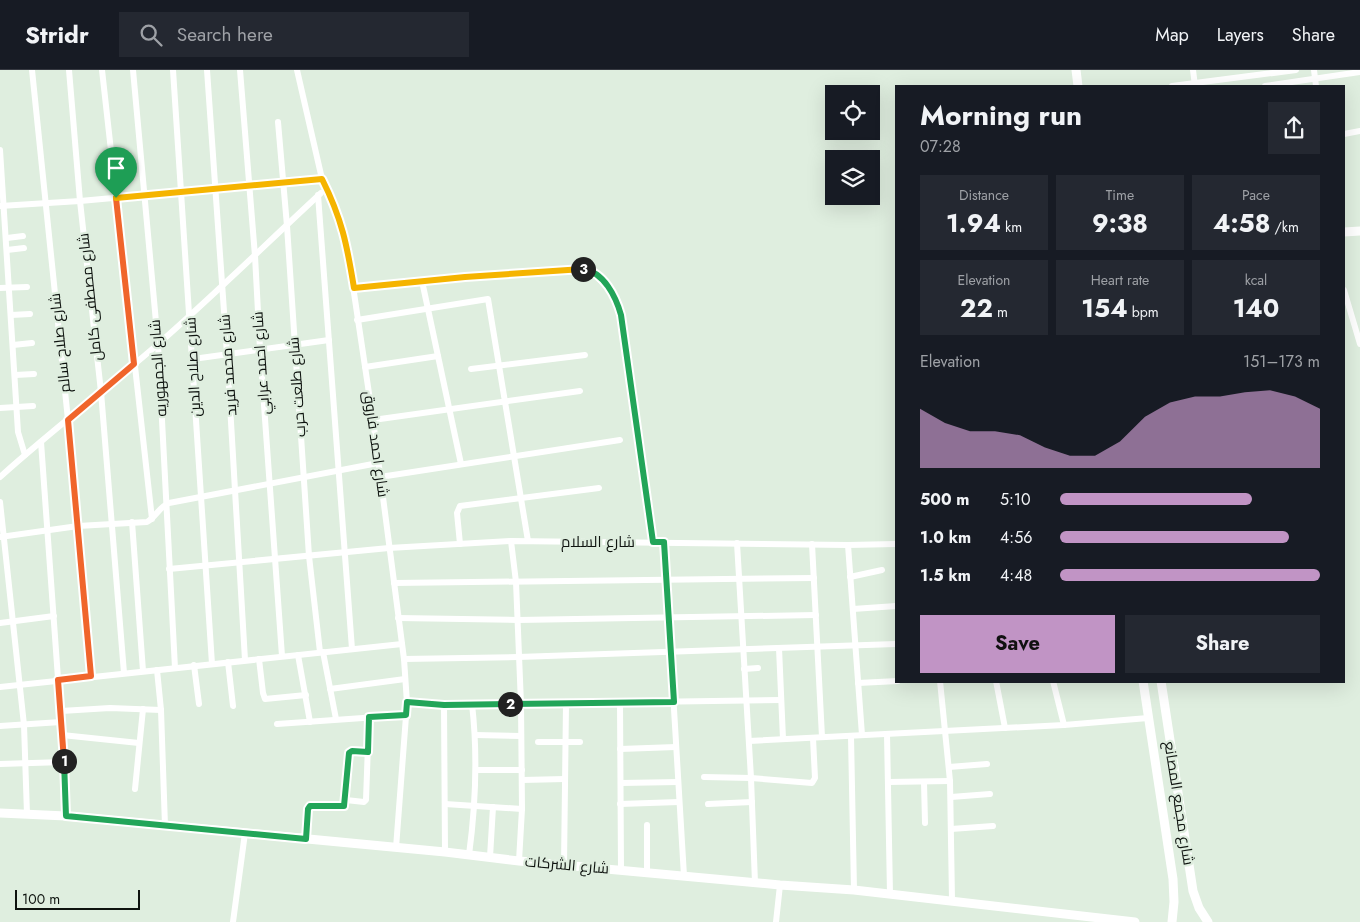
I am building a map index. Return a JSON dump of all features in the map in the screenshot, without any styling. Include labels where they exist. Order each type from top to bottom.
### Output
[{"type":"main road","points":[[1076,70],[1078,85]]},
{"type":"main road","points":[[1345,232],[1360,231]]},
{"type":"main road","name":"شارع مجمع المصانع","points":[[1143,683],[1173,879],[1174,902],[1172,922]]},
{"type":"main road","name":"شارع مجمع المصانع","points":[[1161,683],[1193,891],[1199,908],[1208,922]]},
{"type":"main road","name":"شارع الشركات","points":[[0,813],[66,816],[445,852],[519,861],[755,883],[854,890],[952,900],[1065,918],[1134,922]]},
{"type":"street","name":"شارع صلاح سالم","points":[[32,70],[68,420],[91,676]]},
{"type":"street","name":"شارع مصطفى كامل","points":[[69,70],[80,201],[101,392],[124,673]]},
{"type":"street","points":[[102,70],[152,519]]},
{"type":"street","name":"شارع الجمهوريه","points":[[133,70],[158,344],[175,668]]},
{"type":"street","name":"شارع صلاح الدين","points":[[173,70],[212,664]]},
{"type":"street","name":"شارع محمد فريد","points":[[207,70],[227,354],[245,660]]},
{"type":"street","name":"شارع احمد عرابي","points":[[240,70],[255,256],[282,656]]},
{"type":"street","name":"شارع احمد فاروق","points":[[297,70],[322,179],[337,210],[345,234],[373,420],[402,644],[407,702],[396,848]]},
{"type":"street","points":[[1193,70],[1195,84],[1296,70]]},
{"type":"street","points":[[1314,70],[1316,83]]},
{"type":"street","points":[[1282,85],[1316,83],[1360,72]]},
{"type":"street","name":"شارع طلعت حرب","points":[[278,122],[309,556],[321,652],[336,720]]},
{"type":"street","points":[[1345,134],[1360,132]]},
{"type":"street","points":[[0,150],[2,206],[7,238],[18,432],[25,455]]},
{"type":"street","points":[[2,206],[116,198],[322,179]]},
{"type":"street","points":[[0,477],[158,344],[255,256],[326,187]]},
{"type":"street","points":[[318,195],[352,649]]},
{"type":"street","points":[[7,238],[23,236]]},
{"type":"street","points":[[7,250],[24,248]]},
{"type":"street","points":[[354,288],[465,277],[585,269],[598,276],[617,301],[621,315],[653,542]]},
{"type":"street","points":[[422,281],[461,464]]},
{"type":"street","points":[[0,288],[27,287]]},
{"type":"street","points":[[1345,293],[1360,344]]},
{"type":"street","points":[[357,320],[486,299],[489,301],[528,541]]},
{"type":"street","points":[[11,316],[30,314]]},
{"type":"street","points":[[193,359],[329,340]]},
{"type":"street","points":[[13,345],[32,343]]},
{"type":"street","points":[[471,369],[584,355]]},
{"type":"street","points":[[365,368],[438,356]]},
{"type":"street","points":[[15,375],[34,374]]},
{"type":"street","points":[[373,420],[580,391]]},
{"type":"street","points":[[0,408],[33,406]]},
{"type":"street","points":[[380,476],[620,440]]},
{"type":"street","points":[[41,442],[61,711],[66,816]]},
{"type":"street","points":[[2,537],[78,526],[147,522],[166,504],[378,463]]},
{"type":"street","points":[[460,544],[457,513],[460,506],[598,488]]},
{"type":"street","points":[[0,502],[2,537],[24,724],[27,814]]},
{"type":"street","points":[[132,522],[143,671]]},
{"type":"street","points":[[511,541],[516,582],[521,704],[522,809],[519,861]]},
{"type":"street","name":"شارع السلام","points":[[169,569],[389,548],[511,541],[895,544]]},
{"type":"street","points":[[664,542],[684,876]]},
{"type":"street","points":[[737,543],[751,778],[755,883]]},
{"type":"street","points":[[812,544],[822,737]]},
{"type":"street","points":[[848,545],[862,735]]},
{"type":"street","points":[[850,577],[882,570]]},
{"type":"street","points":[[394,583],[814,578]]},
{"type":"street","points":[[853,609],[895,606]]},
{"type":"street","points":[[398,618],[518,620],[816,615]]},
{"type":"street","points":[[0,623],[54,616]]},
{"type":"street","points":[[0,687],[402,644]]},
{"type":"street","points":[[404,660],[518,658],[895,644]]},
{"type":"street","points":[[779,648],[784,739]]},
{"type":"street","points":[[298,654],[310,722]]},
{"type":"street","points":[[260,659],[262,693],[265,698],[306,695]]},
{"type":"street","points":[[228,662],[233,706]]},
{"type":"street","points":[[194,665],[199,704]]},
{"type":"street","points":[[744,669],[758,668]]},
{"type":"street","points":[[157,670],[161,710],[165,826]]},
{"type":"street","points":[[330,689],[405,679]]},
{"type":"street","points":[[858,683],[895,681]]},
{"type":"street","points":[[940,683],[950,781],[952,900]]},
{"type":"street","points":[[996,683],[1005,728]]},
{"type":"street","points":[[1054,683],[1064,725]]},
{"type":"street","points":[[407,702],[444,705],[781,700]]},
{"type":"street","points":[[620,702],[621,870]]},
{"type":"street","points":[[469,855],[475,806],[476,770],[472,704]]},
{"type":"street","points":[[564,865],[566,704]]},
{"type":"street","points":[[444,705],[445,852]]},
{"type":"street","points":[[61,711],[110,708],[161,710]]},
{"type":"street","points":[[135,789],[143,709]]},
{"type":"street","points":[[277,724],[406,715]]},
{"type":"street","points":[[345,799],[366,801],[369,717]]},
{"type":"street","points":[[749,741],[1064,725],[1148,718]]},
{"type":"street","points":[[0,726],[61,722]]},
{"type":"street","points":[[887,734],[890,894]]},
{"type":"street","points":[[62,735],[139,744]]},
{"type":"street","points":[[475,735],[521,736]]},
{"type":"street","points":[[851,736],[854,890]]},
{"type":"street","points":[[704,777],[751,778],[808,783],[814,781],[813,738]]},
{"type":"street","points":[[538,742],[580,742]]},
{"type":"street","points":[[620,750],[676,747]]},
{"type":"street","points":[[306,839],[308,809],[310,806],[342,807],[345,805],[349,753],[352,751],[368,752]]},
{"type":"street","points":[[0,764],[64,762]]},
{"type":"street","points":[[949,767],[987,764]]},
{"type":"street","points":[[476,770],[522,770]]},
{"type":"street","points":[[522,780],[565,780]]},
{"type":"street","points":[[888,782],[950,781]]},
{"type":"street","points":[[621,783],[678,782]]},
{"type":"street","points":[[924,782],[925,823]]},
{"type":"street","points":[[950,797],[990,794]]},
{"type":"street","points":[[620,804],[680,802]]},
{"type":"street","points":[[708,804],[752,802]]},
{"type":"street","points":[[445,804],[522,809]]},
{"type":"street","points":[[490,857],[492,807]]},
{"type":"street","points":[[647,873],[648,826]]},
{"type":"street","points":[[951,829],[994,826]]},
{"type":"street","points":[[233,922],[245,833]]},
{"type":"street","points":[[776,922],[780,885]]},
{"type":"route","points":[[322,179],[332,198],[345,234],[354,288],[465,277],[585,269],[598,276],[617,301],[621,315],[653,542],[664,542],[674,702],[444,705],[407,702],[406,715],[369,717],[368,752],[350,751],[349,753],[345,805],[342,807],[310,806],[308,809],[306,839],[66,816],[58,680],[91,676],[68,420],[134,364],[116,198],[322,179]]}]
